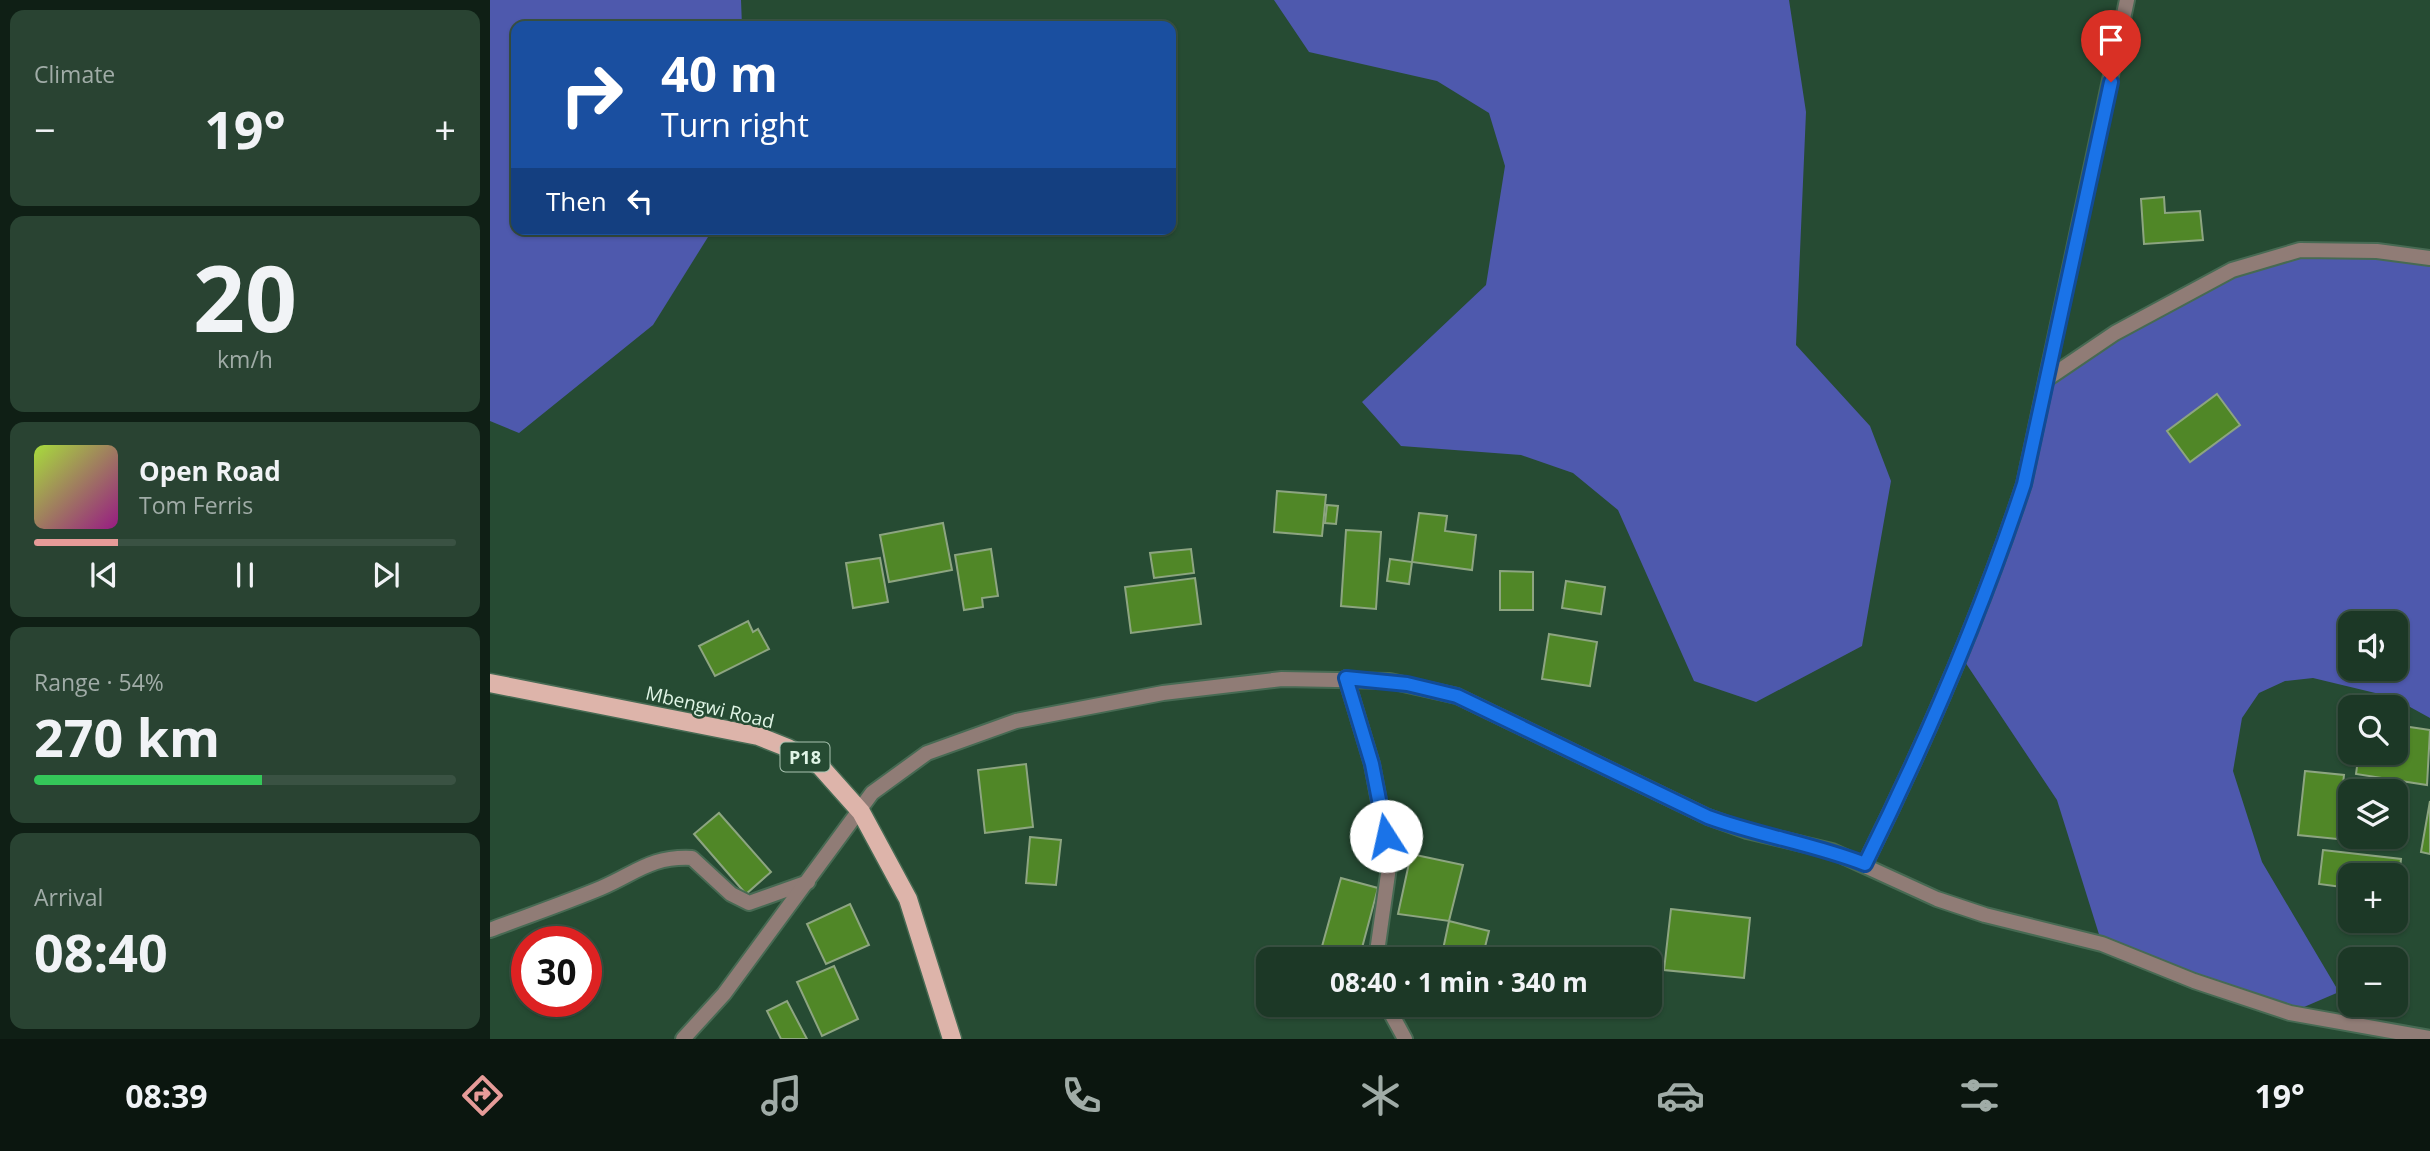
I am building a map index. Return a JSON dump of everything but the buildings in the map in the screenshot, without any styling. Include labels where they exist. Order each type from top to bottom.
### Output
[{"type":"main road","name":"Mbengwi Road","points":[[490,683],[758,736],[788,748],[820,766],[861,812],[908,899],[952,1039]]},
{"type":"street","points":[[1865,864],[1920,752],[2005,541],[2024,484],[2127,0]]},
{"type":"street","points":[[2047,379],[2115,333],[2232,270],[2300,250],[2377,251],[2430,258]]},
{"type":"street","points":[[1346,678],[1372,764],[1390,860],[1378,947]]},
{"type":"street","points":[[683,1039],[724,994],[873,793],[927,753],[1016,721],[1163,693],[1282,680],[1346,678],[1401,683],[1457,696],[1708,817],[1747,831],[1832,851],[1937,899],[1985,915],[2102,944],[2194,981],[2290,1013],[2430,1038]]},
{"type":"street","points":[[490,930],[605,887],[652,861],[675,857],[692,858],[731,894],[749,903],[809,881]]},
{"type":"street","points":[[1393,1017],[1405,1039]]},
{"type":"shaded area","points":[[490,0],[741,0],[742,21],[511,21],[511,235],[709,235],[653,325],[519,433],[490,421]]},
{"type":"shaded area","points":[[1274,0],[1789,0],[1806,112],[1796,345],[1870,426],[1891,481],[1862,646],[1756,702],[1694,681],[1618,510],[1573,473],[1521,455],[1401,446],[1362,402],[1486,285],[1505,166],[1489,113],[1437,81],[1309,52]]},
{"type":"shaded area","points":[[2300,250],[2430,258],[2430,718],[2408,706],[2408,695],[2384,695],[2313,678],[2285,681],[2259,693],[2242,718],[2233,771],[2262,862],[2338,990],[2290,1013],[2102,944],[2057,800],[1959,653],[2005,541],[2047,379],[2232,270]]},
{"type":"route","points":[[1386,836],[1372,764],[1346,678],[1424,686],[1457,696],[1633,778],[1708,817],[1747,831],[1832,851],[1865,864],[1920,752],[2005,541],[2024,484],[2111,82]]}]
